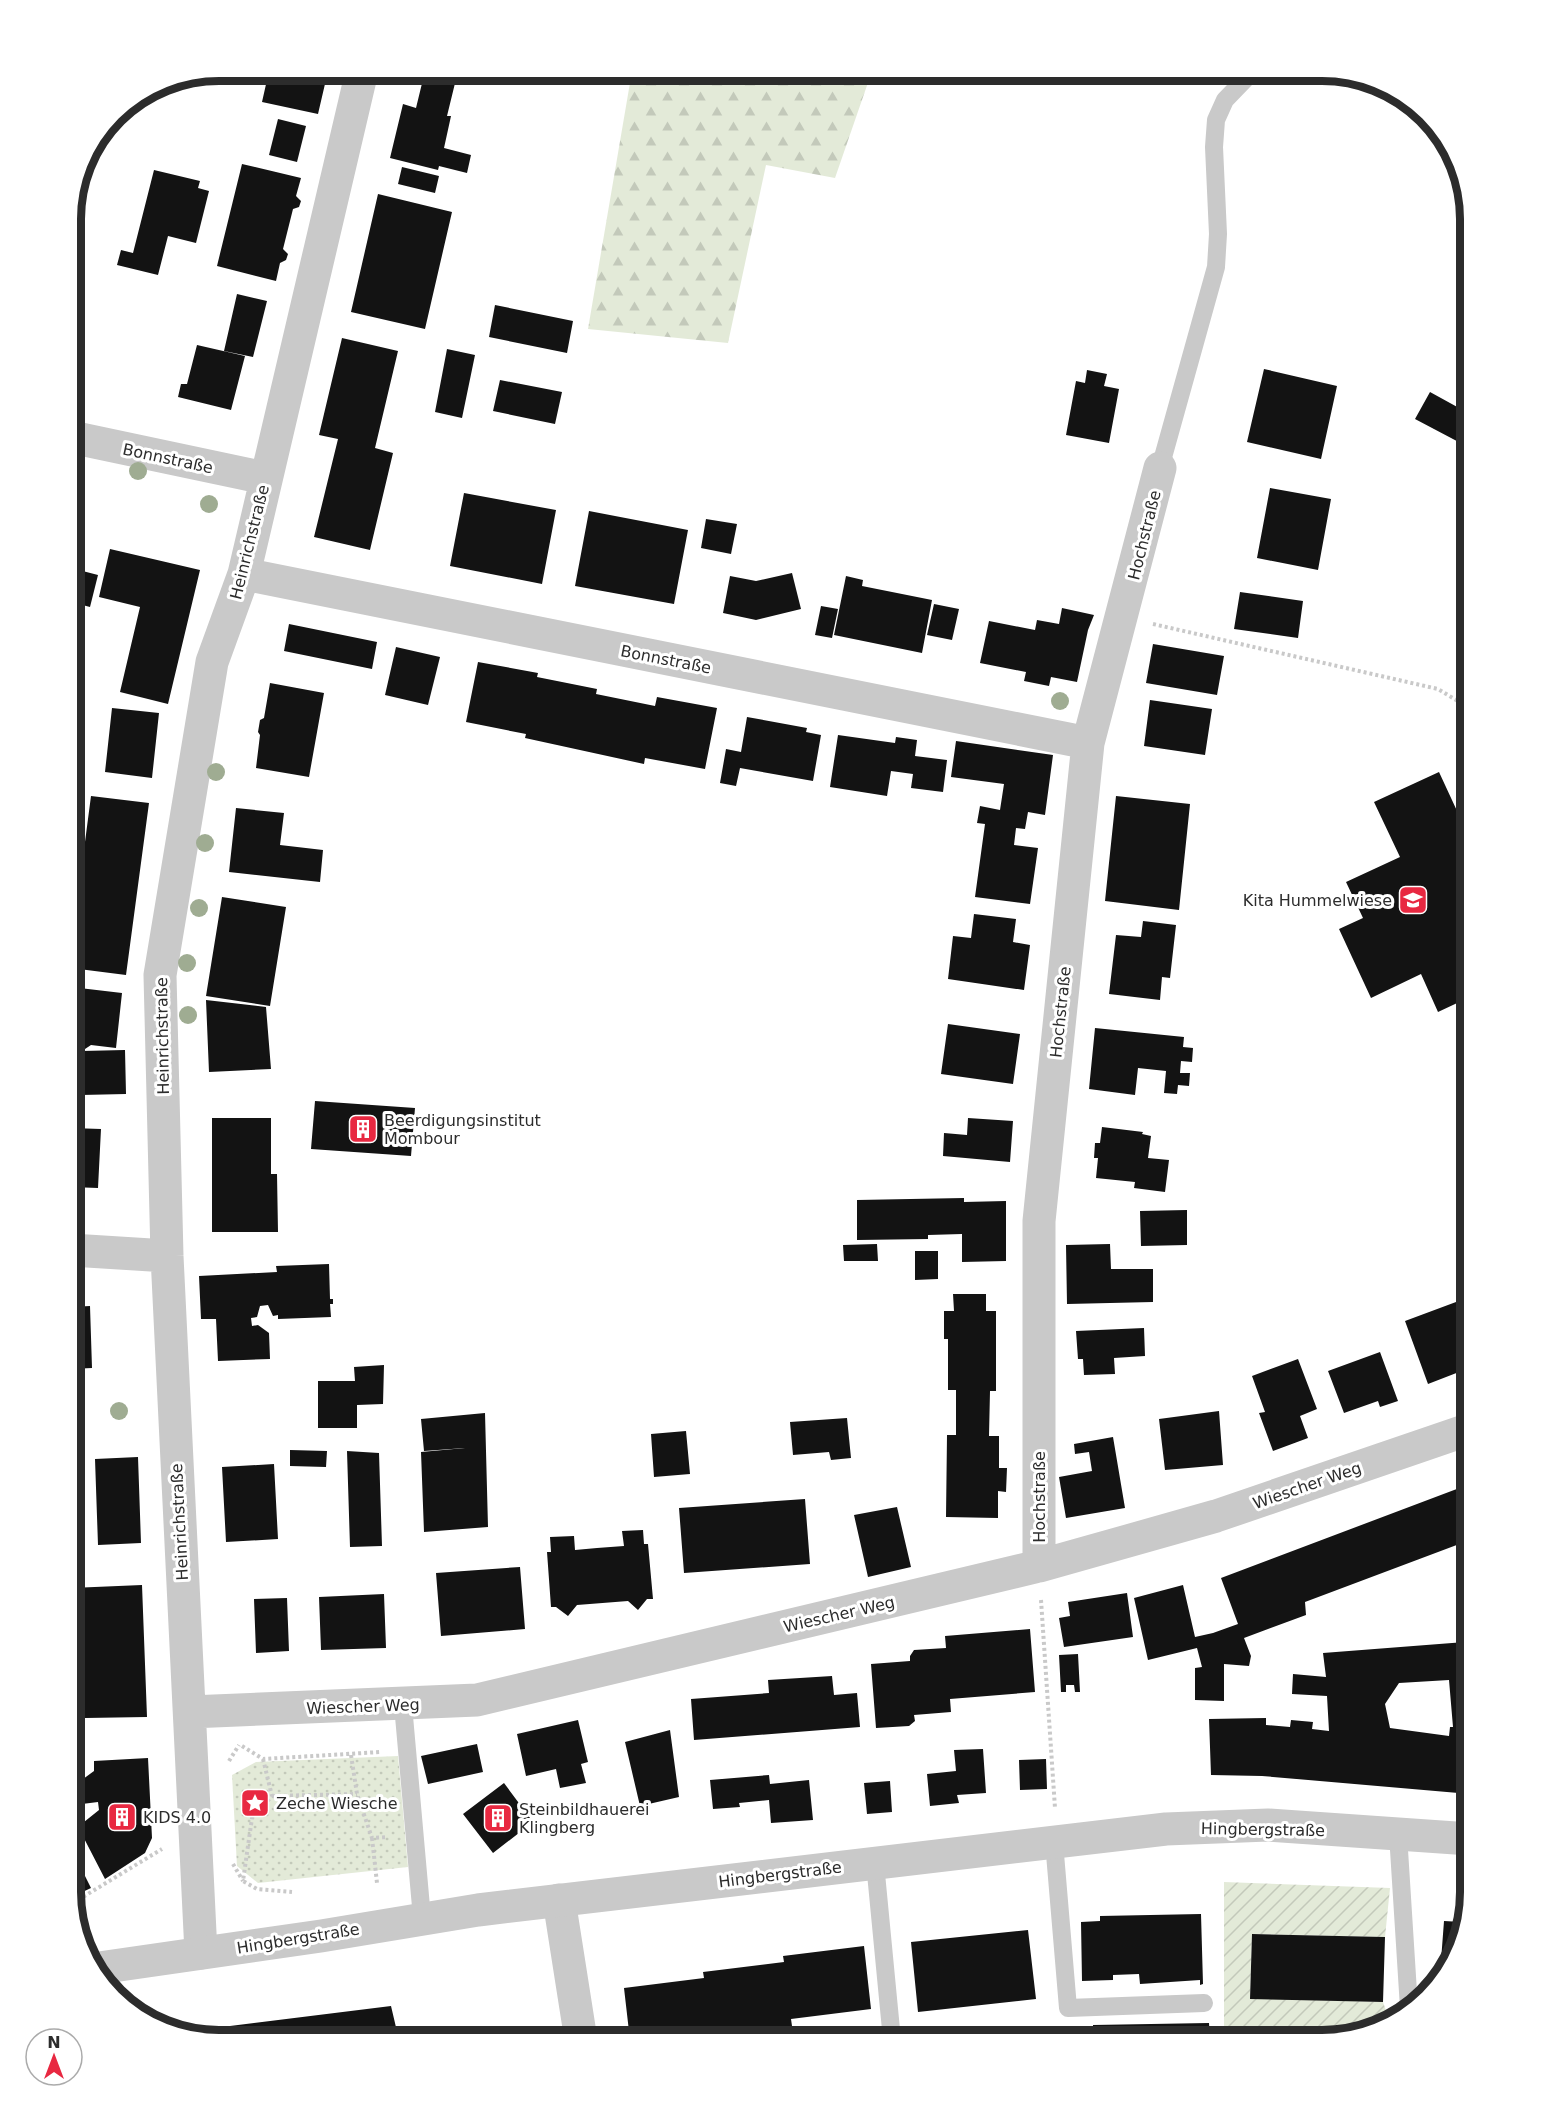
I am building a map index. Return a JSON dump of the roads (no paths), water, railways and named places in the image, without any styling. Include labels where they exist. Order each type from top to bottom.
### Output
[{"type":"street","name":"Heinrichstraße","points":[[201,1953],[167,1256],[160,975],[212,662],[244,574],[359,81]]},
{"type":"street","name":"Bonnstraße","points":[[81,439],[265,478]]},
{"type":"street","name":"Hochstraße","points":[[1039,1566],[1039,1221],[1088,743],[1123,618],[1160,468]]},
{"type":"street","name":"Bonnstraße","points":[[244,574],[1088,743]]},
{"type":"street","points":[[81,1251],[167,1256]]},
{"type":"street","name":"Wiescher Weg","points":[[190,1713],[477,1700],[1039,1566],[1216,1516],[1460,1432]]},
{"type":"street","name":"Hingbergstraße","points":[[103,1967],[422,1918],[559,1900],[1166,1829],[1268,1825],[1460,1838]]},
{"type":"street","points":[[559,1900],[578,2030]]},
{"type":"lane","points":[[1160,468],[1216,267],[1218,234],[1214,147],[1216,120],[1225,100],[1243,81]]},
{"type":"lane","points":[[403,1705],[422,1918]]},
{"type":"lane","points":[[1398,1834],[1408,2000]]},
{"type":"lane","points":[[1054,1842],[1068,2008],[1204,2003]]},
{"type":"lane","points":[[875,1863],[891,2030]]},
{"type":"place","name":"Kita Hummelwiese","points":[[1413,900]]},
{"type":"place","name":"Beerdigungsinstitut Mombour","points":[[363,1129]]},
{"type":"place","name":"Zeche Wiesche","points":[[255,1803]]},
{"type":"place","name":"KIDS 4.0","points":[[122,1817]]},
{"type":"place","name":"Steinbildhauerei Klingberg","points":[[498,1818]]}]
